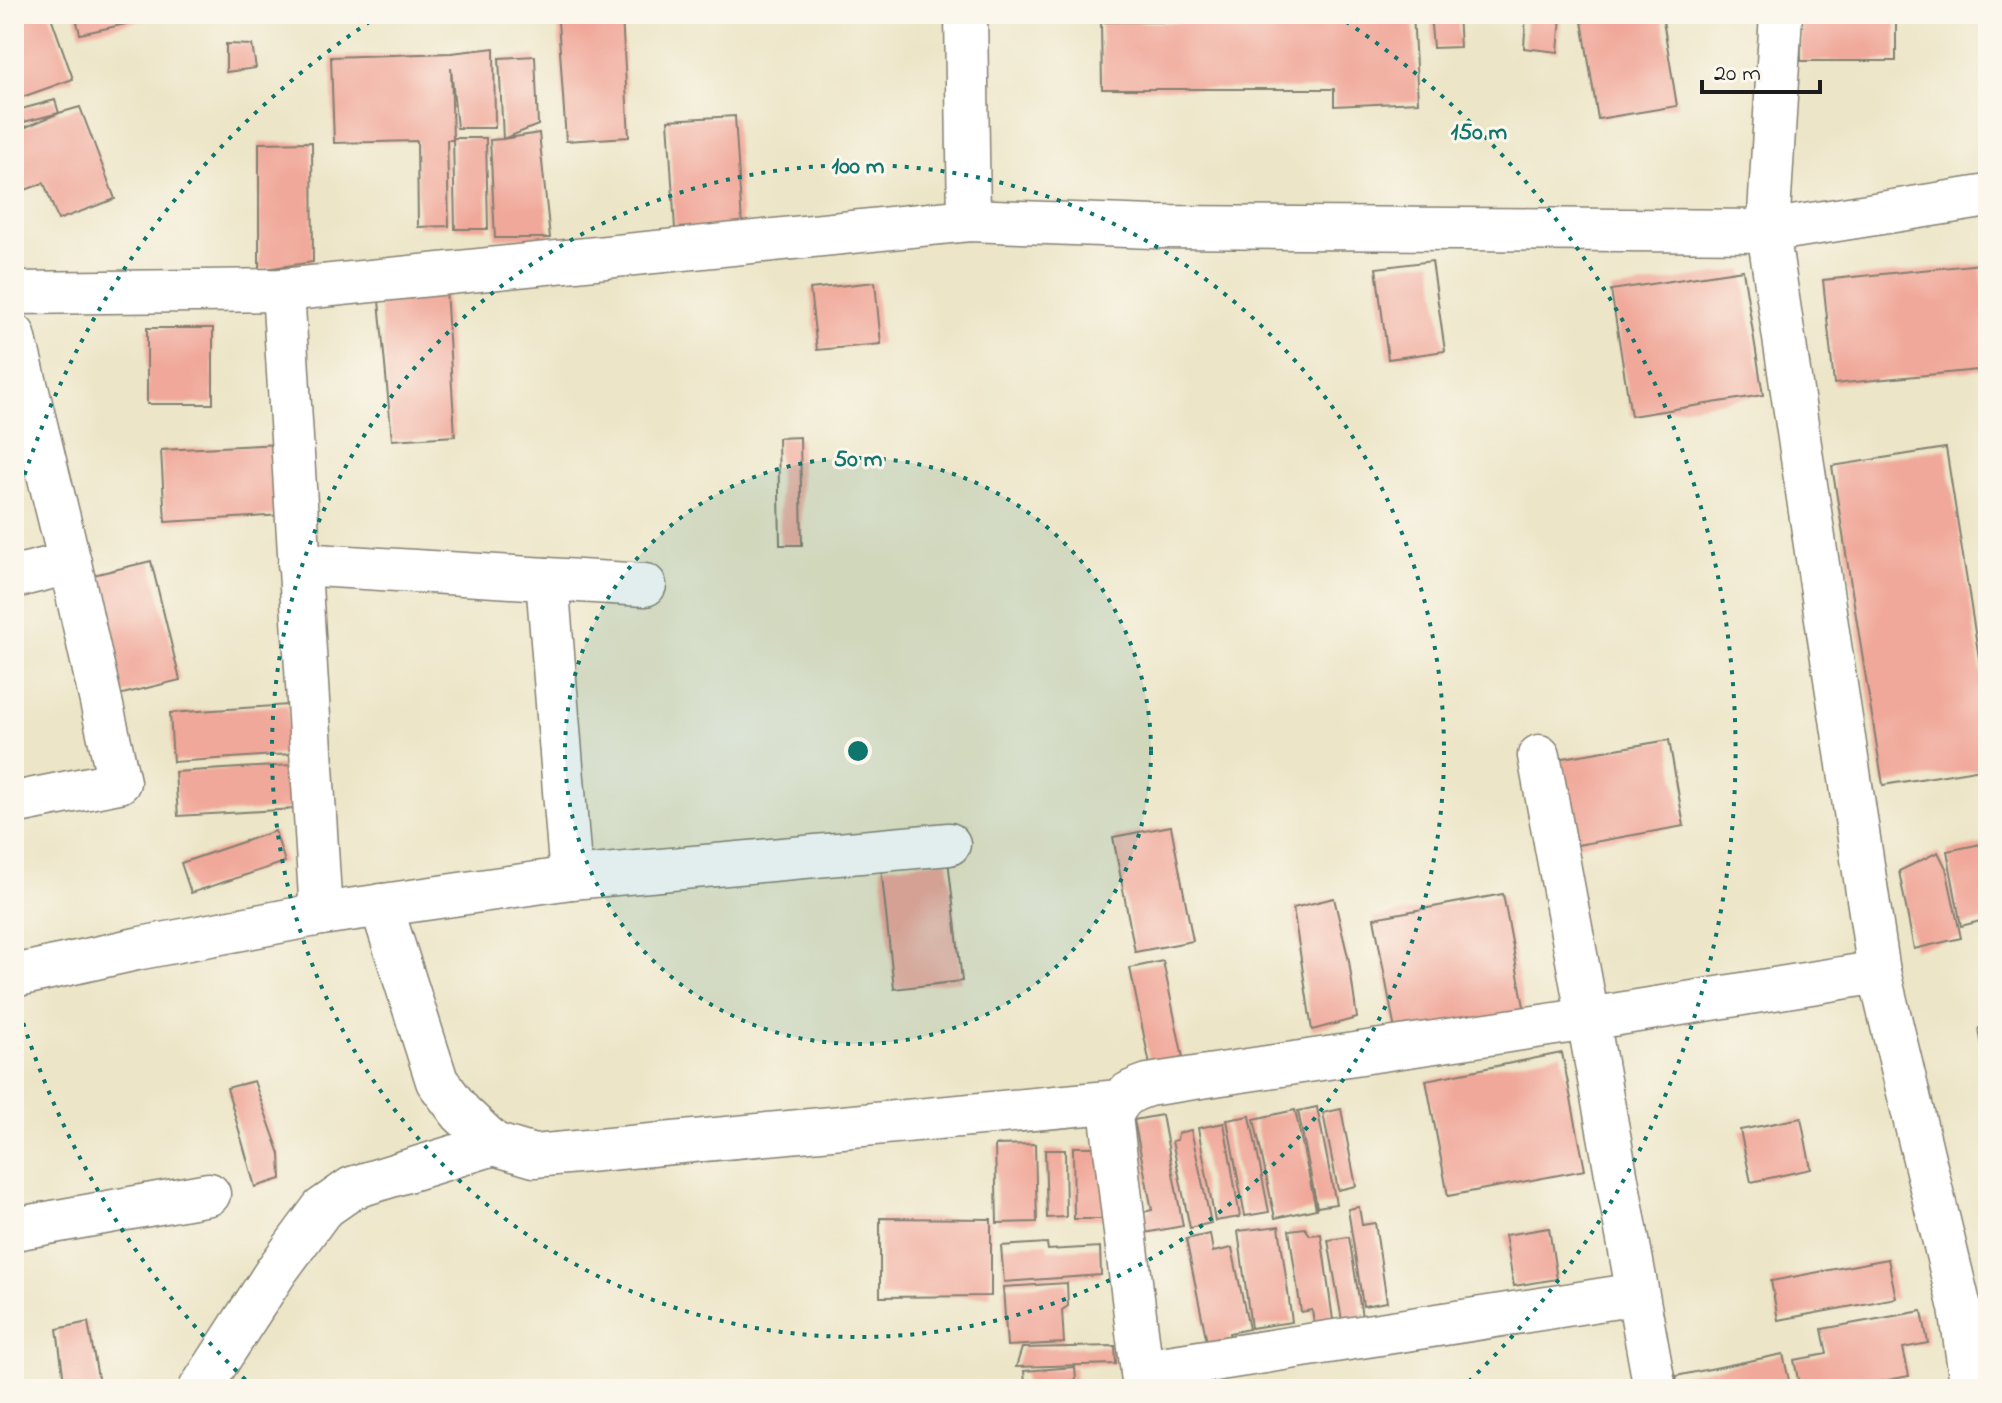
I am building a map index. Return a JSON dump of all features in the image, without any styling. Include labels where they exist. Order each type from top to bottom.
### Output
[{"type":"street","points":[[966,14],[969,220]]},
{"type":"street","points":[[1781,14],[1768,231],[1879,972],[1960,1308],[1972,1389]]},
{"type":"street","points":[[14,293],[283,290],[969,220],[1153,227],[1768,231],[1988,196]]},
{"type":"street","points":[[283,290],[321,914]]},
{"type":"street","points":[[14,335],[119,782],[14,803]]},
{"type":"street","points":[[14,577],[70,563]]},
{"type":"street","points":[[299,564],[645,585]]},
{"type":"street","points":[[547,579],[571,878]]},
{"type":"street","points":[[1539,756],[1655,1389]]},
{"type":"street","points":[[14,976],[321,914],[571,878],[949,844]]},
{"type":"street","points":[[381,905],[437,1081],[461,1113],[494,1144],[534,1156],[1119,1101]]},
{"type":"street","points":[[1637,1294],[1143,1380],[1111,1116],[1129,1091],[1148,1085],[1879,972]]},
{"type":"street","points":[[200,1389],[277,1270],[322,1209],[352,1188],[494,1144]]},
{"type":"street","points":[[14,1229],[209,1194]]},
{"type":"building","points":[[50,14],[73,79],[14,100],[14,16]]},
{"type":"building","points":[[75,14],[167,14],[167,15],[80,34]]},
{"type":"building","points":[[1413,14],[1418,102],[1334,106],[1334,89],[1102,89],[1101,22],[1333,22],[1329,16]]},
{"type":"building","points":[[1430,14],[1458,14],[1460,47],[1433,48]]},
{"type":"building","points":[[1526,14],[1561,16],[1558,52],[1524,48]]},
{"type":"building","points":[[1625,14],[1662,14],[1677,106],[1598,119],[1582,21]]},
{"type":"building","points":[[1800,14],[1896,14],[1896,61],[1801,61]]},
{"type":"building","points":[[622,17],[629,137],[566,141],[558,21]]},
{"type":"building","points":[[226,44],[252,45],[256,68],[226,72]]},
{"type":"building","points":[[494,48],[495,128],[457,128],[451,68],[453,140],[447,140],[449,226],[418,227],[417,141],[334,143],[331,57],[451,53]]},
{"type":"building","points":[[535,56],[538,125],[503,139],[499,58]]},
{"type":"building","points":[[55,100],[59,113],[16,124],[14,111]]},
{"type":"building","points":[[80,107],[115,199],[58,220],[44,183],[14,194],[14,132]]},
{"type":"building","points":[[735,116],[742,225],[675,229],[668,120]]},
{"type":"building","points":[[539,133],[550,238],[495,238],[490,140]]},
{"type":"building","points":[[453,138],[486,138],[488,229],[455,229]]},
{"type":"building","points":[[312,142],[313,262],[259,270],[259,143]]},
{"type":"building","points":[[1432,261],[1445,351],[1388,359],[1376,268]]},
{"type":"building","points":[[1981,264],[1988,369],[1834,384],[1823,280]]},
{"type":"building","points":[[1743,270],[1763,395],[1631,416],[1611,290]]},
{"type":"building","points":[[875,282],[881,344],[817,350],[810,289]]},
{"type":"building","points":[[446,289],[455,436],[392,440],[378,290]]},
{"type":"building","points":[[147,328],[213,328],[213,404],[147,404]]},
{"type":"building","points":[[800,437],[802,545],[780,545],[778,438]]},
{"type":"building","points":[[280,444],[285,515],[165,522],[161,450]]},
{"type":"building","points":[[1946,448],[1988,715],[1988,768],[1883,785],[1832,466]]},
{"type":"building","points":[[151,561],[180,680],[110,697],[81,578]]},
{"type":"building","points":[[288,705],[291,754],[173,762],[170,713]]},
{"type":"building","points":[[1669,740],[1684,826],[1566,847],[1551,760]]},
{"type":"building","points":[[292,765],[295,809],[178,816],[175,772]]},
{"type":"building","points":[[1171,826],[1193,941],[1135,952],[1113,837]]},
{"type":"building","points":[[275,831],[285,862],[191,893],[181,863]]},
{"type":"building","points":[[1986,843],[1988,919],[1961,926],[1947,851]]},
{"type":"building","points":[[1938,852],[1946,868],[1961,938],[1914,949],[1899,871]]},
{"type":"building","points":[[948,860],[962,981],[894,989],[881,867]]},
{"type":"building","points":[[1503,894],[1525,1012],[1396,1036],[1374,918]]},
{"type":"building","points":[[1334,898],[1349,961],[1357,1018],[1312,1030],[1293,908]]},
{"type":"building","points":[[1163,961],[1183,1058],[1150,1065],[1130,968]]},
{"type":"building","points":[[1988,1026],[1988,1071],[1986,1071],[1979,1028]]},
{"type":"building","points":[[1562,1053],[1585,1170],[1448,1196],[1426,1080]]},
{"type":"building","points":[[254,1081],[280,1154],[281,1179],[255,1187],[227,1088]]},
{"type":"building","points":[[1317,1107],[1336,1204],[1317,1207],[1298,1111]]},
{"type":"building","points":[[1341,1109],[1356,1186],[1338,1190],[1323,1113]]},
{"type":"building","points":[[1295,1110],[1316,1209],[1275,1218],[1254,1119]]},
{"type":"building","points":[[1162,1115],[1183,1226],[1139,1234],[1135,1214],[1152,1210],[1134,1120]]},
{"type":"building","points":[[1250,1116],[1269,1212],[1245,1216],[1227,1120]]},
{"type":"building","points":[[1801,1118],[1811,1169],[1751,1182],[1740,1130]]},
{"type":"building","points":[[1224,1123],[1240,1217],[1215,1221],[1198,1128]]},
{"type":"building","points":[[1191,1130],[1211,1223],[1190,1228],[1172,1141],[1177,1140],[1178,1133]]},
{"type":"building","points":[[1035,1144],[1037,1222],[997,1223],[995,1145]]},
{"type":"building","points":[[1073,1147],[1107,1147],[1109,1219],[1074,1219]]},
{"type":"building","points":[[1045,1150],[1065,1150],[1066,1217],[1047,1218]]},
{"type":"building","points":[[1359,1207],[1362,1225],[1375,1223],[1387,1302],[1363,1306],[1348,1209]]},
{"type":"building","points":[[880,1218],[991,1219],[991,1296],[880,1297]]},
{"type":"building","points":[[1279,1226],[1292,1322],[1251,1328],[1238,1231]]},
{"type":"building","points":[[1305,1228],[1310,1235],[1321,1234],[1334,1327],[1315,1330],[1312,1310],[1301,1312],[1289,1230]]},
{"type":"building","points":[[1549,1228],[1557,1279],[1514,1286],[1505,1235]]},
{"type":"building","points":[[1210,1234],[1213,1252],[1232,1248],[1249,1329],[1229,1333],[1231,1342],[1208,1347],[1186,1239]]},
{"type":"building","points":[[1349,1237],[1363,1323],[1343,1326],[1328,1240]]},
{"type":"building","points":[[1047,1243],[1048,1250],[1100,1247],[1101,1275],[1004,1282],[1001,1246]]},
{"type":"building","points":[[1888,1259],[1896,1298],[1778,1320],[1771,1281]]},
{"type":"building","points":[[1067,1283],[1068,1306],[1062,1310],[1064,1343],[1007,1346],[1003,1287]]},
{"type":"building","points":[[1922,1311],[1928,1343],[1903,1348],[1909,1376],[1841,1389],[1800,1389],[1794,1360],[1827,1354],[1822,1329]]},
{"type":"building","points":[[88,1322],[100,1389],[65,1389],[57,1329]]},
{"type":"building","points":[[1115,1346],[1116,1364],[1016,1367],[1022,1348]]},
{"type":"building","points":[[1783,1354],[1791,1389],[1679,1389],[1676,1376]]},
{"type":"building","points":[[1075,1367],[1076,1380],[1025,1384],[1024,1371]]}]
